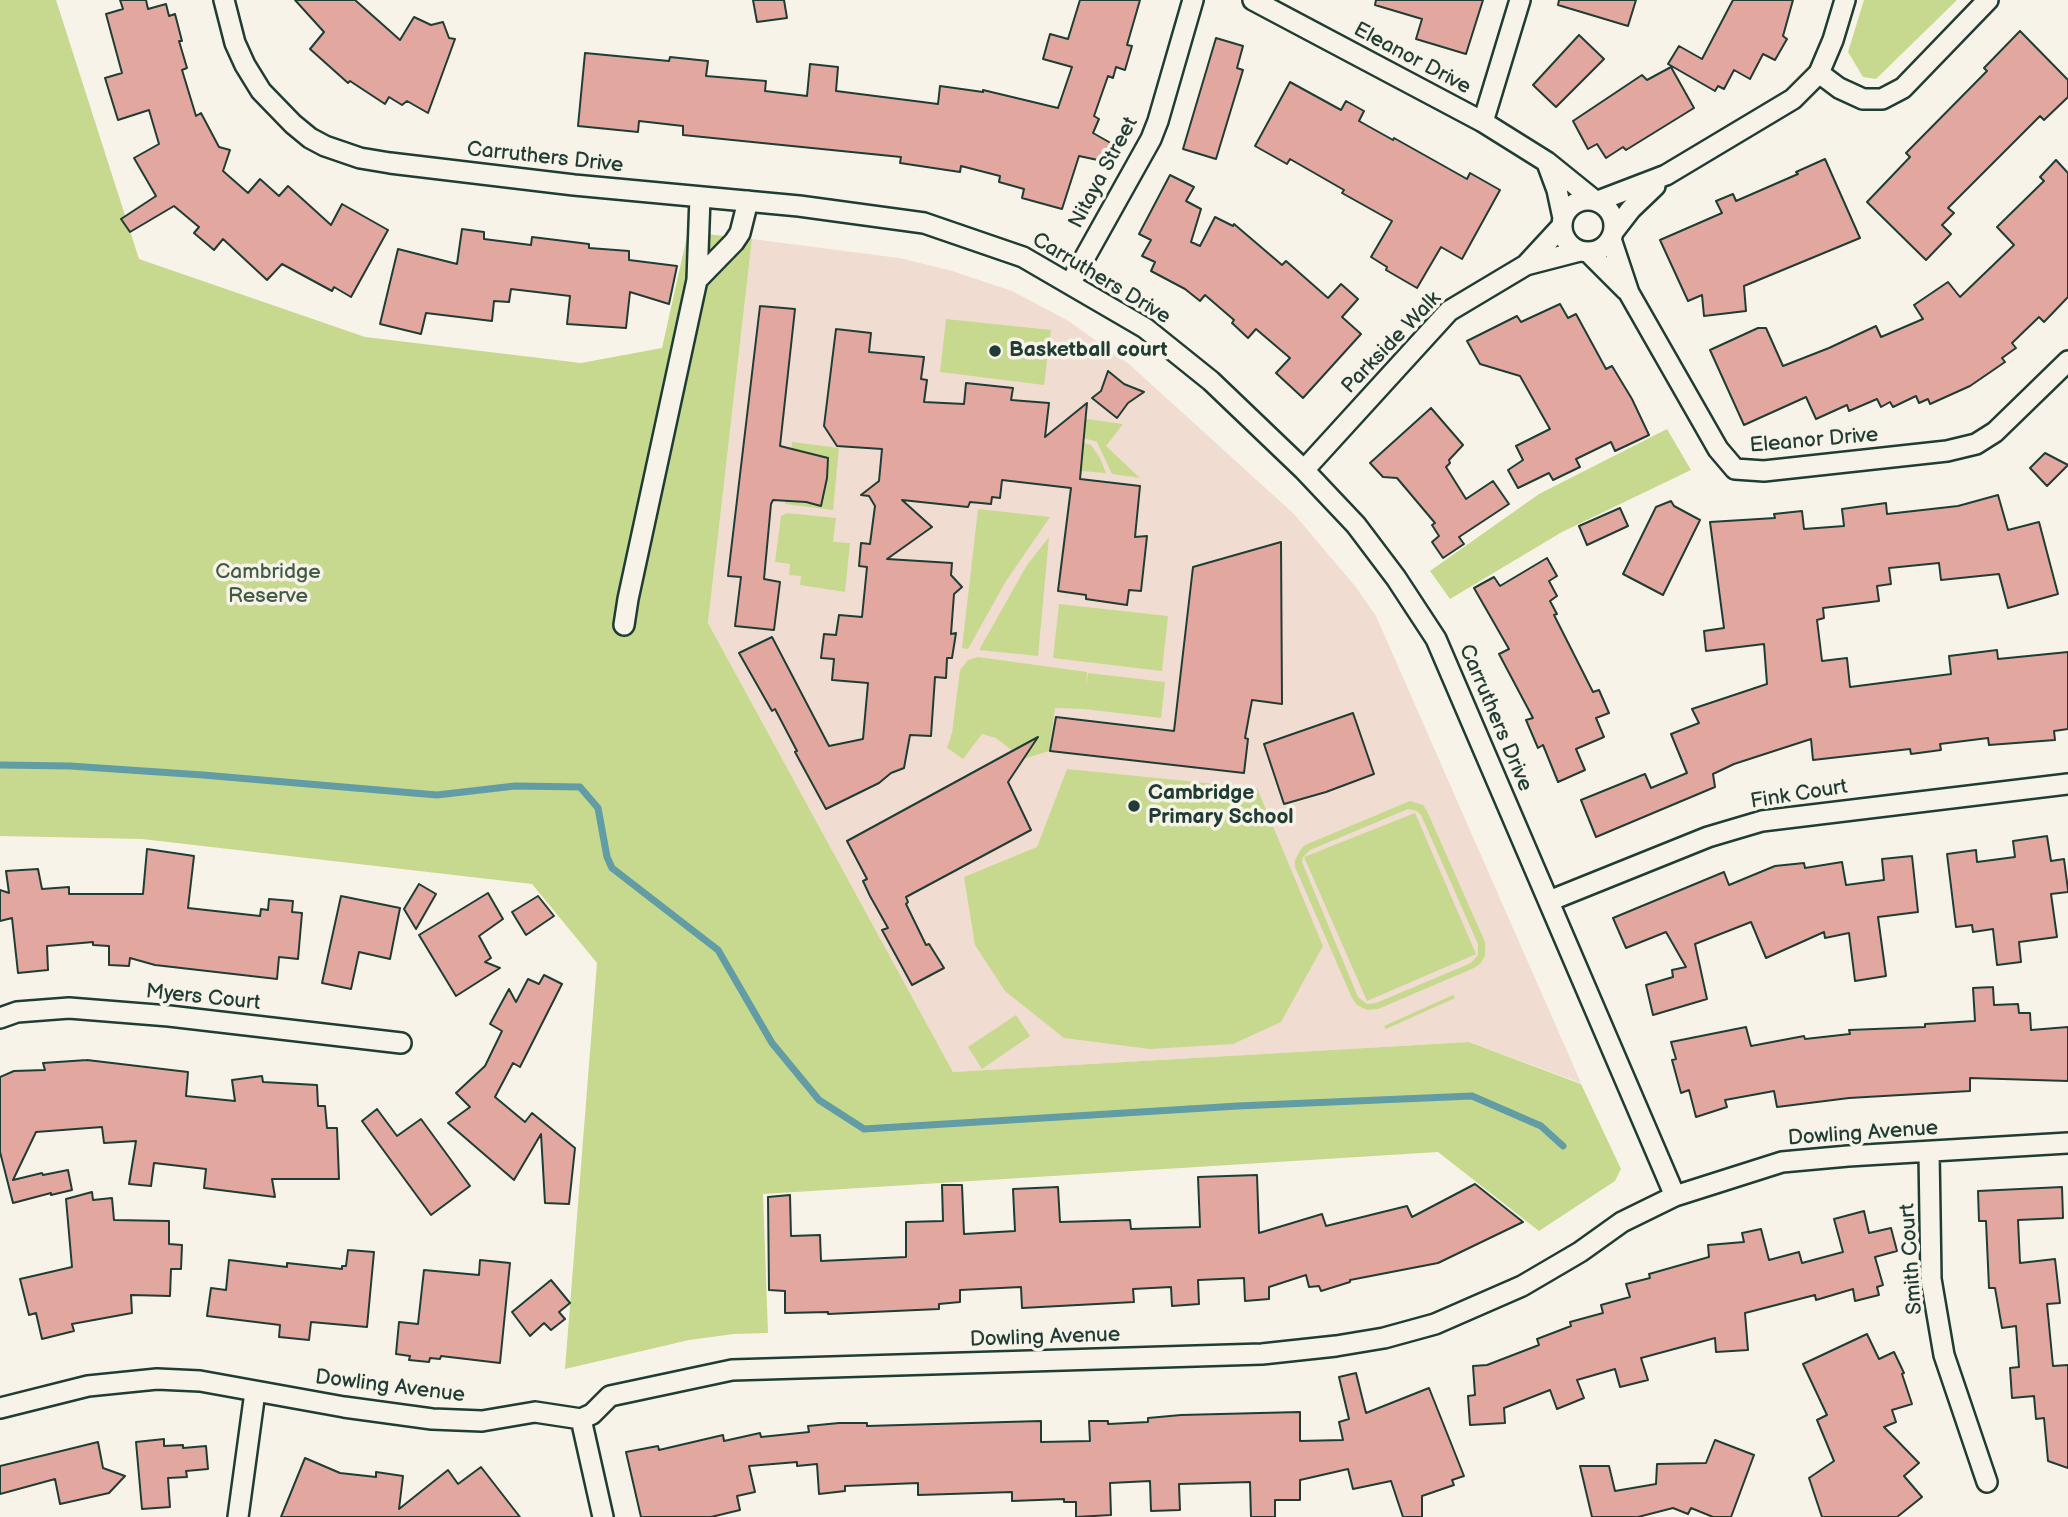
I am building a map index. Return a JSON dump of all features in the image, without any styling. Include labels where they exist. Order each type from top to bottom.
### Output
[{"type":"street","name":"Carruthers Drive","points":[[224,0],[235,43],[261,91],[293,124],[325,146],[360,158],[390,163],[846,211],[924,223],[1023,257],[1145,328],[1211,381],[1304,470],[1356,525],[1396,578],[1436,639],[1675,1196]]},
{"type":"street","name":"Nitaya Street","points":[[1070,284],[1151,139],[1193,0]]},
{"type":"street","name":"Eleanor Drive","points":[[1253,0],[1483,122],[1546,162],[1596,201]]},
{"type":"street","points":[[1483,122],[1520,0]]},
{"type":"street","points":[[1596,201],[1666,175],[1793,99],[1819,73],[1833,40],[1845,0]]},
{"type":"street","points":[[1819,73],[1839,88],[1863,99],[1882,99],[1903,88],[1988,0]]},
{"type":"street","points":[[1546,162],[1557,190],[1566,240],[1585,252],[1606,246],[1630,209],[1666,175]]},
{"type":"street","points":[[624,625],[630,586],[697,280],[700,197]]},
{"type":"street","points":[[1562,222],[1572,205],[1586,199],[1596,201],[1608,207],[1612,214],[1613,235]]},
{"type":"street","points":[[697,280],[740,233],[748,201]]},
{"type":"street","name":"Parkside Walk","points":[[1526,265],[1562,222]]},
{"type":"street","name":"Eleanor Drive","points":[[1613,235],[1629,293],[1718,449],[1735,468],[1764,471],[1947,451],[1976,444],[1996,432],[2068,361]]},
{"type":"street","name":"Eleanor Drive","points":[[1585,252],[1629,293]]},
{"type":"street","name":"Parkside Walk","points":[[1304,470],[1449,311],[1526,265],[1585,252]]},
{"type":"street","name":"Fink Court","points":[[1549,901],[1708,837],[1762,821],[2068,783]]},
{"type":"street","name":"Myers Court","points":[[0,1018],[18,1012],[69,1008],[169,1016],[401,1043]]},
{"type":"street","name":"Dowling Avenue","points":[[0,1408],[88,1386],[144,1380],[200,1381],[432,1419],[482,1421],[535,1412],[581,1419],[592,1414],[610,1396],[732,1370],[1262,1354],[1336,1346],[1384,1338],[1435,1324],[1522,1286],[1580,1252],[1622,1222],[1675,1196],[1782,1162],[2068,1143]]},
{"type":"street","name":"Smith Court","points":[[1929,1152],[1931,1279],[1944,1355],[1987,1482]]},
{"type":"street","points":[[237,1517],[255,1392]]},
{"type":"street","points":[[581,1419],[603,1517]]},
{"type":"shaded area","name":"Cambridge Primary School","points":[[752,239],[899,258],[949,270],[1012,291],[1067,320],[1129,364],[1294,514],[1355,586],[1376,616],[1581,1083],[1469,1042],[953,1072],[708,623]]},
{"type":"green space","name":"Cambridge Reserve","points":[[0,0],[56,0],[139,259],[365,337],[581,363],[662,348],[688,232],[752,239],[708,623],[953,1072],[1469,1042],[1581,1084],[1621,1169],[1615,1181],[1539,1231],[1438,1152],[763,1194],[768,1333],[689,1340],[565,1369],[597,963],[532,884],[142,839],[0,836]]},
{"type":"green space","points":[[1864,0],[1957,0],[1876,79],[1863,77],[1848,52]]},
{"type":"green space","name":"Basketball court","points":[[946,319],[1051,330],[1044,385],[940,372]]},
{"type":"green space","points":[[1086,419],[1123,424],[1106,446],[1140,478],[1112,474],[1097,442],[1084,438]]},
{"type":"green space","points":[[1667,429],[1691,470],[1562,532],[1450,599],[1430,571],[1539,494]]},
{"type":"green space","points":[[792,442],[839,448],[833,510],[785,504]]},
{"type":"green space","points":[[1084,443],[1091,445],[1106,473],[1081,471]]},
{"type":"green space","points":[[978,509],[1050,517],[1006,581],[968,649],[962,648]]},
{"type":"green space","points":[[787,513],[836,518],[833,542],[850,543],[845,592],[800,585],[801,576],[789,575],[790,564],[775,562],[781,516]]},
{"type":"green space","points":[[1049,537],[1038,656],[979,650],[1027,565]]},
{"type":"green space","points":[[1059,604],[1168,616],[1162,671],[1053,658]]},
{"type":"green space","points":[[978,657],[1087,672],[1086,687],[1088,673],[1165,682],[1161,718],[1055,708],[1049,751],[1023,759],[996,738],[982,734],[963,759],[947,748],[952,733],[960,670],[968,660]]},
{"type":"green space","points":[[1067,769],[1257,788],[1323,946],[1281,1022],[1233,1044],[1150,1049],[1064,1038],[1005,991],[975,945],[964,877],[1037,847]]},
{"type":"green space","points":[[1410,801],[1423,805],[1485,942],[1485,956],[1480,964],[1378,1009],[1367,1010],[1357,1005],[1295,867],[1295,860],[1305,845]],"holes":[[[1408,809],[1417,811],[1478,944],[1478,955],[1471,963],[1376,1003],[1367,1004],[1358,997],[1302,862],[1303,857],[1310,850]]]},
{"type":"green space","points":[[1415,813],[1476,954],[1367,1001],[1304,857]]},
{"type":"green space","points":[[1453,995],[1455,998],[1386,1029],[1384,1026]]},
{"type":"green space","points":[[1016,1015],[1030,1036],[982,1069],[968,1047]]},
{"type":"building","points":[[120,0],[146,0],[148,9],[166,4],[169,16],[175,14],[187,68],[182,70],[196,116],[201,113],[219,147],[230,150],[223,171],[248,193],[260,179],[279,196],[288,186],[331,225],[342,204],[388,230],[351,297],[334,287],[332,291],[282,264],[267,280],[223,239],[214,250],[194,233],[199,227],[174,206],[130,232],[121,219],[156,196],[134,158],[159,144],[149,110],[118,120],[105,78],[122,73],[106,14],[123,9]]},
{"type":"building","points":[[295,0],[355,0],[400,40],[414,17],[431,25],[443,22],[449,38],[455,39],[428,113],[407,101],[402,105],[389,97],[385,104],[350,81],[348,83],[310,49],[324,32]]},
{"type":"building","points":[[753,0],[784,0],[787,18],[757,22]]},
{"type":"building","points":[[1080,0],[1140,0],[1127,45],[1132,46],[1125,70],[1116,67],[1113,78],[1108,76],[1094,116],[1099,119],[1093,133],[1116,146],[1107,162],[1079,156],[1062,209],[1022,198],[1024,189],[999,182],[1000,176],[961,166],[960,172],[900,163],[901,157],[683,135],[683,126],[639,121],[638,132],[578,126],[585,53],[669,61],[670,57],[708,61],[706,76],[766,81],[765,91],[807,96],[810,64],[838,67],[836,91],[938,104],[940,86],[983,90],[1058,108],[1072,67],[1043,59],[1050,34],[1068,39]]},
{"type":"building","points":[[1376,0],[1483,0],[1466,54],[1416,39],[1422,19],[1375,5]]},
{"type":"building","points":[[1559,0],[1636,0],[1628,26],[1558,5]]},
{"type":"building","points":[[1733,0],[1793,0],[1783,36],[1787,39],[1775,60],[1763,54],[1750,79],[1734,70],[1724,89],[1718,86],[1715,91],[1668,64],[1679,46],[1702,59]]},
{"type":"building","points":[[2020,31],[2068,80],[2068,97],[2044,120],[2040,116],[1948,208],[1954,213],[1942,225],[1951,234],[1926,260],[1867,202],[1910,157],[1906,153],[1987,71],[1984,68]]},
{"type":"building","points":[[1579,35],[1604,59],[1556,107],[1533,85]]},
{"type":"building","points":[[1216,38],[1243,46],[1237,68],[1243,70],[1216,159],[1183,149]]},
{"type":"building","points":[[1671,67],[1694,108],[1626,150],[1623,147],[1606,158],[1597,144],[1588,149],[1573,121],[1642,75],[1647,80]]},
{"type":"building","points":[[1290,82],[1341,110],[1346,101],[1364,111],[1359,121],[1467,179],[1470,173],[1500,190],[1462,259],[1441,247],[1417,288],[1386,270],[1387,267],[1371,257],[1392,221],[1290,159],[1287,164],[1255,146]]},
{"type":"building","points":[[1825,159],[1860,238],[1744,286],[1746,311],[1704,316],[1702,295],[1688,301],[1660,240],[1722,213],[1716,201],[1733,194],[1736,201]]},
{"type":"building","points":[[2056,160],[2068,173],[2068,297],[2044,322],[2039,317],[2012,343],[2016,348],[2002,358],[2005,362],[1970,386],[1930,404],[1928,399],[1919,403],[1916,396],[1893,407],[1890,402],[1881,407],[1877,399],[1849,411],[1847,405],[1816,419],[1806,397],[1744,425],[1710,350],[1758,328],[1766,328],[1783,366],[1876,326],[1881,337],[1923,319],[1914,305],[1948,282],[1960,297],[2014,245],[1997,227],[2044,181],[2040,177]]},
{"type":"building","points":[[1170,175],[1194,187],[1186,201],[1201,209],[1191,242],[1200,246],[1215,217],[1233,226],[1234,224],[1282,265],[1286,261],[1328,298],[1341,284],[1358,299],[1342,317],[1361,334],[1303,398],[1276,373],[1290,358],[1256,329],[1248,338],[1232,323],[1234,320],[1205,295],[1200,301],[1185,289],[1151,271],[1155,262],[1142,256],[1151,240],[1139,234]]},
{"type":"building","points":[[462,229],[484,232],[484,239],[531,245],[532,237],[589,244],[589,248],[629,251],[629,260],[677,266],[669,304],[630,292],[626,328],[567,324],[570,296],[511,289],[509,302],[494,301],[492,321],[426,313],[421,334],[380,324],[398,249],[457,264]]},
{"type":"building","points":[[1560,304],[1568,318],[1576,314],[1606,369],[1612,366],[1649,435],[1615,451],[1611,442],[1576,459],[1580,467],[1553,480],[1549,473],[1518,488],[1508,470],[1523,460],[1516,446],[1550,429],[1520,376],[1480,364],[1467,341],[1517,316],[1521,322]]},
{"type":"building","points":[[760,306],[795,309],[780,446],[828,458],[821,506],[806,502],[773,500],[771,504],[764,579],[780,582],[774,630],[735,626],[741,577],[728,576]]},
{"type":"building","points":[[836,329],[871,333],[869,352],[924,357],[921,379],[927,380],[924,402],[964,404],[966,383],[1013,388],[1011,400],[1049,403],[1045,437],[1087,403],[1080,479],[1140,486],[1135,537],[1147,536],[1141,591],[1129,590],[1127,605],[1086,599],[1086,595],[1058,591],[1071,488],[1002,480],[1000,498],[992,497],[991,504],[970,502],[968,507],[902,500],[932,527],[887,559],[952,563],[951,575],[962,587],[954,594],[951,634],[956,633],[952,658],[947,658],[946,678],[935,677],[931,736],[910,735],[904,768],[826,809],[775,709],[772,711],[739,653],[772,637],[829,746],[863,739],[868,683],[832,680],[834,659],[821,658],[824,634],[836,635],[839,615],[862,617],[867,567],[859,566],[861,543],[870,544],[875,506],[869,496],[861,495],[879,481],[882,449],[837,446],[824,426]]},
{"type":"building","points":[[1108,371],[1124,384],[1144,392],[1128,403],[1117,418],[1092,398],[1101,391]]},
{"type":"building","points":[[1431,408],[1463,445],[1446,467],[1466,499],[1493,481],[1509,504],[1459,537],[1464,544],[1443,558],[1432,542],[1439,536],[1432,525],[1435,523],[1397,478],[1383,477],[1370,463]]},
{"type":"building","points":[[2045,453],[2068,465],[2047,486],[2030,468]]},
{"type":"building","points":[[1998,495],[2008,530],[2039,522],[2058,594],[2008,608],[1999,574],[1941,580],[1939,563],[1889,568],[1891,584],[1877,586],[1879,601],[1823,608],[1824,618],[1817,620],[1822,661],[1847,658],[1850,687],[1951,674],[1949,656],[1997,650],[1998,659],[2068,652],[2068,729],[2054,731],[2055,740],[1989,745],[1988,738],[1940,744],[1941,750],[1911,754],[1910,749],[1813,760],[1811,739],[1734,764],[1713,774],[1715,787],[1596,837],[1581,800],[1645,774],[1651,788],[1687,773],[1671,734],[1699,723],[1692,709],[1767,684],[1764,644],[1706,651],[1704,631],[1724,628],[1710,522],[1775,518],[1774,514],[1802,511],[1804,529],[1844,526],[1842,509],[1886,503],[1887,514],[1958,506]]},
{"type":"building","points":[[1671,501],[1674,506],[1700,520],[1663,595],[1623,574],[1656,507]]},
{"type":"building","points":[[1620,508],[1628,526],[1587,545],[1579,526]]},
{"type":"building","points":[[1281,542],[1282,704],[1252,700],[1245,738],[1248,739],[1244,773],[1050,751],[1056,717],[1174,731],[1193,567]]},
{"type":"building","points":[[1547,558],[1557,576],[1549,581],[1557,596],[1550,601],[1557,614],[1554,615],[1593,692],[1599,690],[1609,713],[1596,718],[1604,737],[1576,749],[1585,770],[1558,782],[1543,745],[1538,748],[1526,720],[1533,718],[1499,654],[1509,649],[1474,588],[1494,577],[1500,586]]},
{"type":"building","points":[[1353,713],[1374,774],[1284,804],[1264,744]]},
{"type":"building","points":[[1038,737],[1008,782],[1031,830],[906,897],[906,904],[926,945],[929,944],[944,968],[912,985],[882,930],[888,928],[870,896],[863,881],[867,879],[847,841]]},
{"type":"building","points":[[2047,836],[2051,861],[2064,859],[2068,890],[2051,894],[2057,937],[2019,942],[2021,962],[1997,965],[1993,929],[1973,932],[1972,925],[1956,927],[1947,854],[1976,850],[1977,862],[2015,857],[2013,841]]},
{"type":"building","points":[[147,849],[194,856],[188,908],[260,916],[261,909],[268,910],[269,899],[293,901],[292,912],[302,913],[298,959],[279,957],[277,979],[155,965],[130,958],[129,966],[109,965],[109,946],[93,945],[93,942],[47,946],[48,970],[18,973],[12,918],[0,921],[0,890],[9,893],[6,871],[38,869],[42,889],[69,887],[69,894],[143,894]]},
{"type":"building","points":[[1912,856],[1918,912],[1878,917],[1886,976],[1855,981],[1849,933],[1825,938],[1824,932],[1766,958],[1751,922],[1695,944],[1707,999],[1653,1015],[1646,985],[1673,977],[1672,970],[1686,967],[1666,932],[1626,948],[1613,918],[1724,872],[1729,885],[1775,866],[1804,863],[1805,868],[1842,862],[1846,885],[1884,880],[1882,859]]},
{"type":"building","points":[[419,884],[436,894],[416,929],[404,909]]},
{"type":"building","points":[[488,893],[503,919],[479,936],[491,958],[485,962],[500,968],[456,996],[419,935]]},
{"type":"building","points":[[341,896],[400,908],[390,959],[359,952],[351,989],[322,983]]},
{"type":"building","points":[[538,896],[554,916],[526,935],[512,912]]},
{"type":"building","points":[[544,975],[562,984],[520,1067],[513,1063],[495,1097],[525,1122],[532,1113],[575,1148],[569,1204],[545,1203],[541,1134],[514,1180],[448,1123],[470,1107],[456,1093],[485,1066],[502,1031],[490,1024],[509,989],[516,1002],[528,979],[539,984]]},
{"type":"building","points":[[1993,987],[1994,1005],[2018,1004],[2019,1013],[2030,1013],[2031,1030],[2068,1027],[2068,1081],[1970,1078],[1970,1091],[1849,1098],[1777,1107],[1774,1091],[1725,1100],[1727,1107],[1696,1117],[1689,1090],[1681,1093],[1672,1060],[1676,1059],[1671,1042],[1746,1027],[1751,1046],[1804,1036],[1805,1039],[1850,1034],[1849,1030],[1925,1027],[1925,1024],[1975,1021],[1973,988]]},
{"type":"building","points":[[87,1060],[188,1072],[186,1096],[235,1101],[232,1080],[262,1076],[263,1082],[317,1085],[318,1106],[325,1106],[327,1128],[337,1128],[339,1179],[272,1179],[275,1197],[204,1188],[206,1169],[154,1163],[151,1186],[129,1184],[136,1141],[104,1143],[102,1127],[36,1132],[13,1180],[68,1170],[72,1190],[13,1203],[0,1152],[0,1077],[14,1071],[45,1070],[43,1063]]},
{"type":"building","points":[[377,1109],[397,1136],[421,1119],[470,1186],[431,1215],[362,1121]]},
{"type":"building","points":[[1257,1175],[1259,1233],[1322,1214],[1326,1226],[1407,1206],[1412,1217],[1475,1184],[1523,1222],[1438,1263],[1350,1280],[1321,1291],[1319,1286],[1309,1287],[1306,1275],[1269,1287],[1269,1299],[1245,1301],[1244,1278],[1198,1280],[1199,1304],[1172,1306],[1171,1287],[1133,1289],[1134,1302],[1022,1308],[1021,1287],[960,1290],[960,1302],[939,1304],[939,1309],[828,1314],[785,1313],[785,1291],[769,1290],[768,1197],[790,1195],[791,1236],[820,1235],[821,1261],[906,1257],[906,1222],[943,1221],[942,1185],[962,1185],[964,1234],[1015,1231],[1013,1189],[1058,1187],[1060,1222],[1130,1220],[1131,1229],[1200,1227],[1198,1177]]},
{"type":"building","points":[[2062,1187],[2063,1218],[2018,1220],[2020,1263],[2055,1259],[2060,1303],[2047,1304],[2053,1366],[2068,1365],[2068,1468],[2048,1461],[2044,1418],[2036,1419],[2034,1396],[2012,1398],[2010,1368],[2019,1367],[2016,1326],[2002,1328],[1995,1288],[1989,1288],[1986,1221],[1979,1221],[1978,1191]]},
{"type":"building","points":[[92,1192],[93,1200],[112,1198],[114,1220],[169,1221],[169,1244],[182,1245],[181,1269],[171,1269],[170,1296],[131,1295],[132,1313],[72,1324],[74,1331],[42,1339],[36,1313],[29,1315],[20,1279],[72,1267],[66,1199]]},
{"type":"building","points":[[1864,1211],[1869,1233],[1891,1228],[1897,1251],[1875,1257],[1883,1285],[1877,1287],[1879,1295],[1855,1301],[1853,1289],[1816,1300],[1815,1295],[1745,1313],[1748,1350],[1716,1352],[1715,1338],[1641,1358],[1648,1380],[1620,1387],[1615,1369],[1577,1380],[1584,1398],[1557,1409],[1550,1390],[1504,1408],[1505,1423],[1470,1425],[1468,1396],[1475,1395],[1473,1366],[1487,1365],[1539,1345],[1537,1339],[1571,1326],[1570,1322],[1603,1313],[1601,1305],[1630,1297],[1626,1284],[1650,1278],[1649,1274],[1709,1257],[1708,1245],[1744,1242],[1742,1233],[1761,1229],[1769,1260],[1799,1252],[1802,1263],[1843,1252],[1834,1219]]},
{"type":"building","points":[[348,1250],[374,1252],[367,1327],[311,1322],[309,1340],[279,1337],[280,1325],[207,1316],[211,1288],[226,1290],[229,1260],[287,1267],[287,1263],[342,1269],[342,1266],[346,1266]]},
{"type":"building","points":[[480,1260],[510,1263],[500,1363],[441,1356],[440,1359],[430,1358],[429,1362],[409,1360],[410,1356],[396,1354],[399,1322],[418,1324],[424,1270],[479,1275]]},
{"type":"building","points":[[551,1280],[570,1303],[559,1312],[565,1319],[551,1330],[544,1323],[530,1336],[512,1312]]},
{"type":"building","points":[[1867,1334],[1879,1359],[1894,1352],[1904,1373],[1902,1374],[1912,1404],[1892,1410],[1896,1422],[1884,1427],[1919,1463],[1904,1476],[1922,1497],[1897,1517],[1822,1517],[1809,1478],[1834,1461],[1817,1420],[1827,1415],[1803,1364]]},
{"type":"building","points":[[1356,1373],[1366,1413],[1429,1388],[1464,1476],[1452,1480],[1454,1485],[1422,1496],[1422,1517],[1403,1517],[1391,1481],[1353,1489],[1348,1469],[1300,1480],[1300,1500],[1275,1500],[1275,1517],[1251,1517],[1250,1482],[1179,1484],[1180,1510],[1151,1511],[1150,1481],[1110,1483],[1111,1515],[1076,1517],[1076,1502],[1064,1502],[1064,1499],[1012,1501],[1012,1492],[918,1495],[918,1483],[845,1486],[845,1491],[819,1494],[817,1464],[797,1466],[797,1462],[749,1466],[755,1492],[737,1496],[740,1510],[711,1517],[641,1517],[626,1452],[658,1446],[659,1450],[723,1435],[724,1441],[760,1433],[761,1437],[809,1432],[808,1426],[839,1423],[867,1423],[867,1426],[1041,1421],[1041,1442],[1090,1441],[1089,1421],[1108,1421],[1108,1424],[1148,1422],[1148,1418],[1181,1415],[1300,1412],[1300,1441],[1343,1440],[1339,1422],[1349,1419],[1339,1377]]},
{"type":"building","points":[[164,1439],[164,1446],[206,1446],[208,1469],[186,1471],[187,1477],[168,1478],[170,1507],[142,1509],[136,1442]]},
{"type":"building","points":[[1715,1440],[1754,1455],[1731,1517],[1713,1517],[1691,1508],[1688,1514],[1673,1508],[1638,1517],[1592,1517],[1580,1466],[1609,1466],[1615,1491],[1656,1484],[1657,1464],[1706,1463]]},
{"type":"building","points":[[98,1442],[103,1468],[125,1476],[109,1493],[60,1504],[55,1479],[0,1494],[0,1466]]},
{"type":"building","points":[[305,1458],[340,1473],[376,1477],[376,1472],[403,1476],[399,1509],[448,1470],[458,1484],[481,1467],[520,1517],[281,1517]]},
{"type":"waterway","points":[[0,765],[70,766],[203,775],[437,795],[515,786],[580,787],[598,808],[607,857],[612,868],[718,950],[772,1043],[819,1100],[864,1129],[1238,1106],[1472,1096],[1541,1126],[1563,1146]]},
{"type":"place","name":"Basketball court","points":[[995,351]]},
{"type":"place","name":"Cambridge Primary School","points":[[1134,806]]}]
